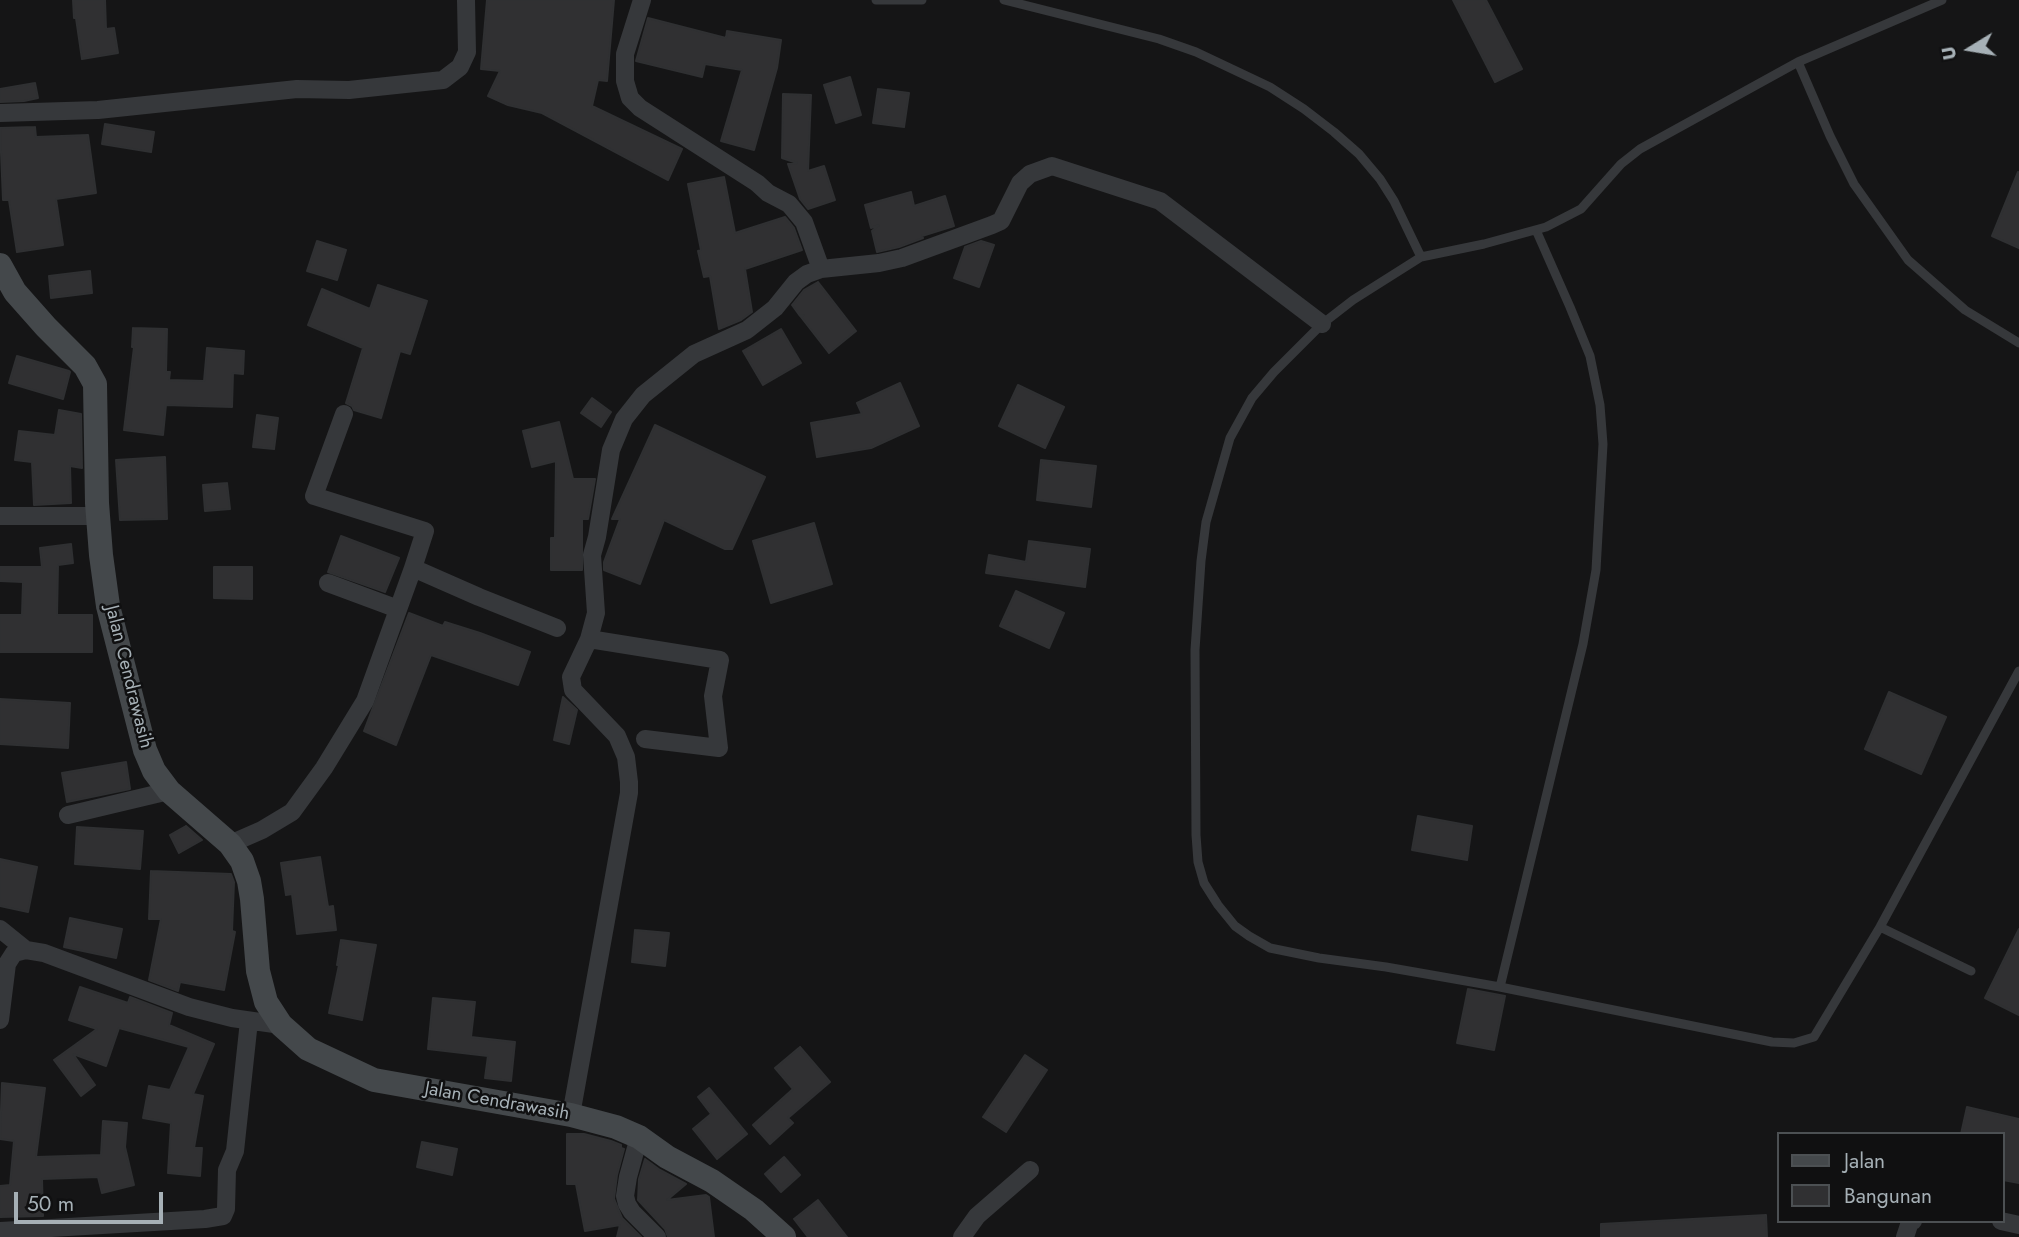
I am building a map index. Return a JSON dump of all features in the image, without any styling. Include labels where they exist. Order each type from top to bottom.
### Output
[{"type":"street","points":[[0,113],[98,110],[297,89],[349,90],[443,80],[460,67],[467,52],[466,0]]},
{"type":"street","points":[[642,0],[625,54],[625,81],[630,98],[640,108],[757,183],[768,193],[789,204],[804,222],[821,269]]},
{"type":"street","points":[[571,1115],[629,793],[623,747],[617,736],[573,690],[571,677],[589,639],[596,613],[592,555],[611,450],[624,419],[643,396],[671,370],[694,354],[747,330],[775,308],[796,282],[807,274],[821,269],[902,258],[992,225],[1001,221],[1020,183],[1030,174],[1052,166],[1160,201],[1322,324]]},
{"type":"street","name":"Jalan Cendrawasih","points":[[0,265],[15,292],[92,375],[97,395],[96,456],[101,555],[108,606],[145,750],[154,771],[169,791],[207,822],[242,861],[252,899],[258,971],[266,1002],[281,1026],[308,1049],[374,1080],[571,1115],[616,1127],[639,1137],[667,1157],[712,1181],[784,1237]]},
{"type":"street","points":[[230,845],[292,812],[324,768],[365,701],[425,531],[314,496],[344,414]]},
{"type":"street","points":[[0,516],[99,516]]},
{"type":"street","points":[[413,568],[557,628]]},
{"type":"street","points":[[328,583],[398,610]]},
{"type":"street","points":[[589,639],[720,660],[713,696],[719,748],[645,739]]},
{"type":"street","points":[[68,815],[169,791]]},
{"type":"street","points":[[0,929],[26,950]]},
{"type":"street","points":[[0,1020],[7,964],[14,953],[26,950],[44,953],[189,1007],[281,1026]]},
{"type":"street","points":[[0,1231],[223,1216],[226,1209],[227,1170],[235,1151],[249,1021]]},
{"type":"street","points":[[639,1137],[625,1196],[632,1212],[657,1237]]},
{"type":"street","points":[[962,1237],[977,1216],[1030,1170]]},
{"type":"lane","points":[[876,0],[922,0]]},
{"type":"lane","points":[[1004,0],[1159,39],[1196,52],[1270,87],[1304,109],[1359,155],[1380,179],[1394,201],[1421,257]]},
{"type":"lane","points":[[1942,0],[1798,62],[1640,149],[1621,164],[1581,209],[1546,227],[1485,244],[1421,257],[1353,300],[1322,324],[1252,397],[1230,438],[1206,523],[1201,561],[1195,650],[1198,862],[1204,883],[1235,926],[1270,948],[1500,987],[1772,1042],[1794,1043],[1814,1037],[1880,927],[2019,671]]},
{"type":"lane","points":[[1798,62],[1829,136],[1854,184],[1908,260],[1965,310],[2019,343]]},
{"type":"lane","points":[[1500,987],[1583,644],[1595,570],[1603,444],[1600,405],[1590,356],[1536,230]]},
{"type":"lane","points":[[1880,927],[1971,971]]},
{"type":"building","points":[[73,0],[105,0],[106,29],[114,28],[118,53],[82,59]]},
{"type":"building","points":[[487,0],[614,0],[607,81],[598,80],[592,106],[682,149],[668,180],[542,113],[508,105],[488,96],[500,71],[481,69]]},
{"type":"building","points":[[1453,0],[1486,0],[1522,69],[1495,82]]},
{"type":"building","points":[[648,18],[726,38],[727,31],[781,40],[777,68],[754,150],[721,141],[742,70],[705,64],[702,77],[636,61]]},
{"type":"building","points":[[850,77],[861,115],[836,123],[824,85]]},
{"type":"building","points":[[35,83],[38,98],[0,102],[0,89]]},
{"type":"building","points":[[878,89],[909,93],[904,127],[873,123]]},
{"type":"building","points":[[783,94],[811,95],[808,171],[824,166],[835,200],[808,209],[800,199],[788,164],[797,163],[782,158]]},
{"type":"building","points":[[105,124],[154,132],[151,152],[102,144]]},
{"type":"building","points":[[35,127],[36,137],[88,135],[96,193],[56,199],[63,245],[17,252],[9,200],[3,200],[0,128]]},
{"type":"building","points":[[2019,173],[2019,248],[1992,236]]},
{"type":"building","points":[[724,177],[735,233],[785,217],[794,228],[802,250],[745,269],[752,312],[719,329],[710,276],[704,277],[698,251],[701,250],[688,184]]},
{"type":"building","points":[[911,192],[914,206],[945,196],[954,226],[899,247],[877,252],[872,231],[879,225],[871,228],[865,205]]},
{"type":"building","points":[[317,241],[346,250],[337,280],[307,271]]},
{"type":"building","points":[[981,241],[994,245],[979,287],[954,278],[965,247]]},
{"type":"building","points":[[90,271],[92,293],[51,298],[49,276]]},
{"type":"building","points":[[818,282],[856,331],[829,353],[801,317],[804,315],[800,316],[792,305],[804,290]]},
{"type":"building","points":[[378,285],[427,301],[410,354],[400,351],[381,418],[354,410],[346,403],[363,348],[308,325],[322,289],[370,309]]},
{"type":"building","points":[[133,328],[167,329],[166,372],[170,372],[169,380],[204,381],[207,348],[244,351],[243,374],[233,373],[232,407],[166,405],[163,435],[124,430],[134,347]]},
{"type":"building","points":[[781,329],[801,363],[763,385],[743,351]]},
{"type":"building","points":[[17,356],[69,371],[63,399],[9,383]]},
{"type":"building","points":[[900,383],[919,426],[871,448],[817,457],[811,423],[862,414],[857,403]]},
{"type":"building","points":[[1018,385],[1064,407],[1045,448],[999,426]]},
{"type":"building","points":[[592,398],[611,412],[601,427],[581,413]]},
{"type":"building","points":[[59,410],[81,414],[82,468],[70,466],[71,503],[34,505],[32,462],[15,460],[19,431],[55,435]]},
{"type":"building","points":[[257,415],[278,418],[274,449],[253,447]]},
{"type":"building","points":[[559,422],[573,479],[595,479],[588,519],[582,519],[582,570],[551,570],[551,538],[555,538],[556,461],[532,467],[523,431]]},
{"type":"building","points":[[655,425],[765,477],[732,549],[725,549],[664,520],[640,584],[604,570],[604,562],[620,519],[612,519]]},
{"type":"building","points":[[165,457],[167,519],[120,520],[116,460]]},
{"type":"building","points":[[1041,460],[1096,466],[1091,507],[1037,500]]},
{"type":"building","points":[[227,483],[230,509],[205,511],[203,485]]},
{"type":"building","points":[[814,523],[832,584],[771,603],[753,541]]},
{"type":"building","points":[[341,536],[399,558],[385,592],[328,572]]},
{"type":"building","points":[[1029,541],[1090,549],[1085,587],[986,573],[989,555],[1026,562]]},
{"type":"building","points":[[71,544],[73,563],[58,565],[57,615],[92,615],[92,652],[0,652],[0,615],[22,615],[23,582],[0,581],[0,567],[42,567],[40,548]]},
{"type":"building","points":[[214,567],[252,567],[252,599],[214,598]]},
{"type":"building","points":[[1016,591],[1064,613],[1049,648],[1000,626]]},
{"type":"building","points":[[409,613],[443,626],[445,622],[480,633],[530,652],[518,685],[431,655],[396,745],[364,731]]},
{"type":"building","points":[[1889,692],[1946,717],[1921,774],[1865,749]]},
{"type":"building","points":[[563,697],[577,710],[569,744],[554,740]]},
{"type":"building","points":[[0,699],[70,703],[68,748],[0,744]]},
{"type":"building","points":[[126,762],[130,789],[67,802],[62,773]]},
{"type":"building","points":[[1418,816],[1472,826],[1467,860],[1412,850]]},
{"type":"building","points":[[186,826],[202,840],[179,853],[170,835]]},
{"type":"building","points":[[77,827],[143,831],[140,869],[75,864]]},
{"type":"building","points":[[320,857],[328,907],[333,906],[336,930],[297,934],[292,894],[286,895],[281,863]]},
{"type":"building","points":[[0,859],[37,867],[28,912],[0,906]]},
{"type":"building","points":[[151,871],[231,874],[234,882],[232,931],[235,932],[224,990],[180,982],[178,991],[149,980],[161,919],[149,919]]},
{"type":"building","points":[[70,918],[122,929],[116,958],[64,947]]},
{"type":"building","points":[[2019,929],[2019,1015],[1985,998]]},
{"type":"building","points":[[635,930],[669,933],[665,966],[632,962]]},
{"type":"building","points":[[341,940],[376,945],[362,1020],[329,1013]]},
{"type":"building","points":[[80,987],[128,1003],[130,997],[172,1013],[169,1025],[214,1044],[193,1094],[203,1096],[194,1148],[202,1148],[200,1176],[168,1173],[171,1123],[143,1118],[149,1086],[170,1090],[189,1047],[119,1028],[106,1066],[73,1054],[95,1085],[81,1096],[54,1060],[97,1029],[69,1020]]},
{"type":"building","points":[[1468,989],[1505,996],[1494,1050],[1457,1043]]},
{"type":"building","points":[[433,998],[475,1002],[471,1037],[515,1042],[511,1081],[485,1078],[488,1056],[428,1049]]},
{"type":"building","points":[[800,1047],[830,1082],[788,1118],[793,1123],[770,1144],[753,1125],[793,1089],[775,1068]]},
{"type":"building","points":[[1025,1055],[1047,1070],[1006,1132],[983,1117]]},
{"type":"building","points":[[2,1083],[45,1088],[36,1157],[101,1155],[103,1121],[127,1123],[125,1147],[134,1185],[102,1193],[98,1177],[42,1179],[43,1216],[0,1217],[0,1186],[10,1185],[14,1141],[0,1139]]},
{"type":"building","points":[[709,1088],[747,1134],[717,1159],[693,1129],[711,1114],[698,1097]]},
{"type":"building","points":[[1967,1107],[2019,1119],[2019,1183],[2005,1180],[2005,1132],[1961,1132]]},
{"type":"building","points":[[567,1134],[584,1134],[611,1141],[624,1149],[614,1199],[622,1218],[641,1237],[617,1237],[620,1225],[585,1231],[576,1184],[567,1184]]},
{"type":"building","points":[[422,1142],[457,1149],[452,1175],[417,1167]]},
{"type":"building","points":[[784,1157],[800,1175],[781,1192],[765,1174]]},
{"type":"building","points":[[645,1159],[686,1184],[667,1200],[706,1195],[709,1197],[714,1237],[668,1237],[665,1229],[638,1200],[639,1179]]},
{"type":"building","points":[[818,1200],[847,1237],[808,1237],[794,1219]]},
{"type":"building","points":[[1766,1215],[1767,1237],[1601,1237],[1601,1224]]}]
